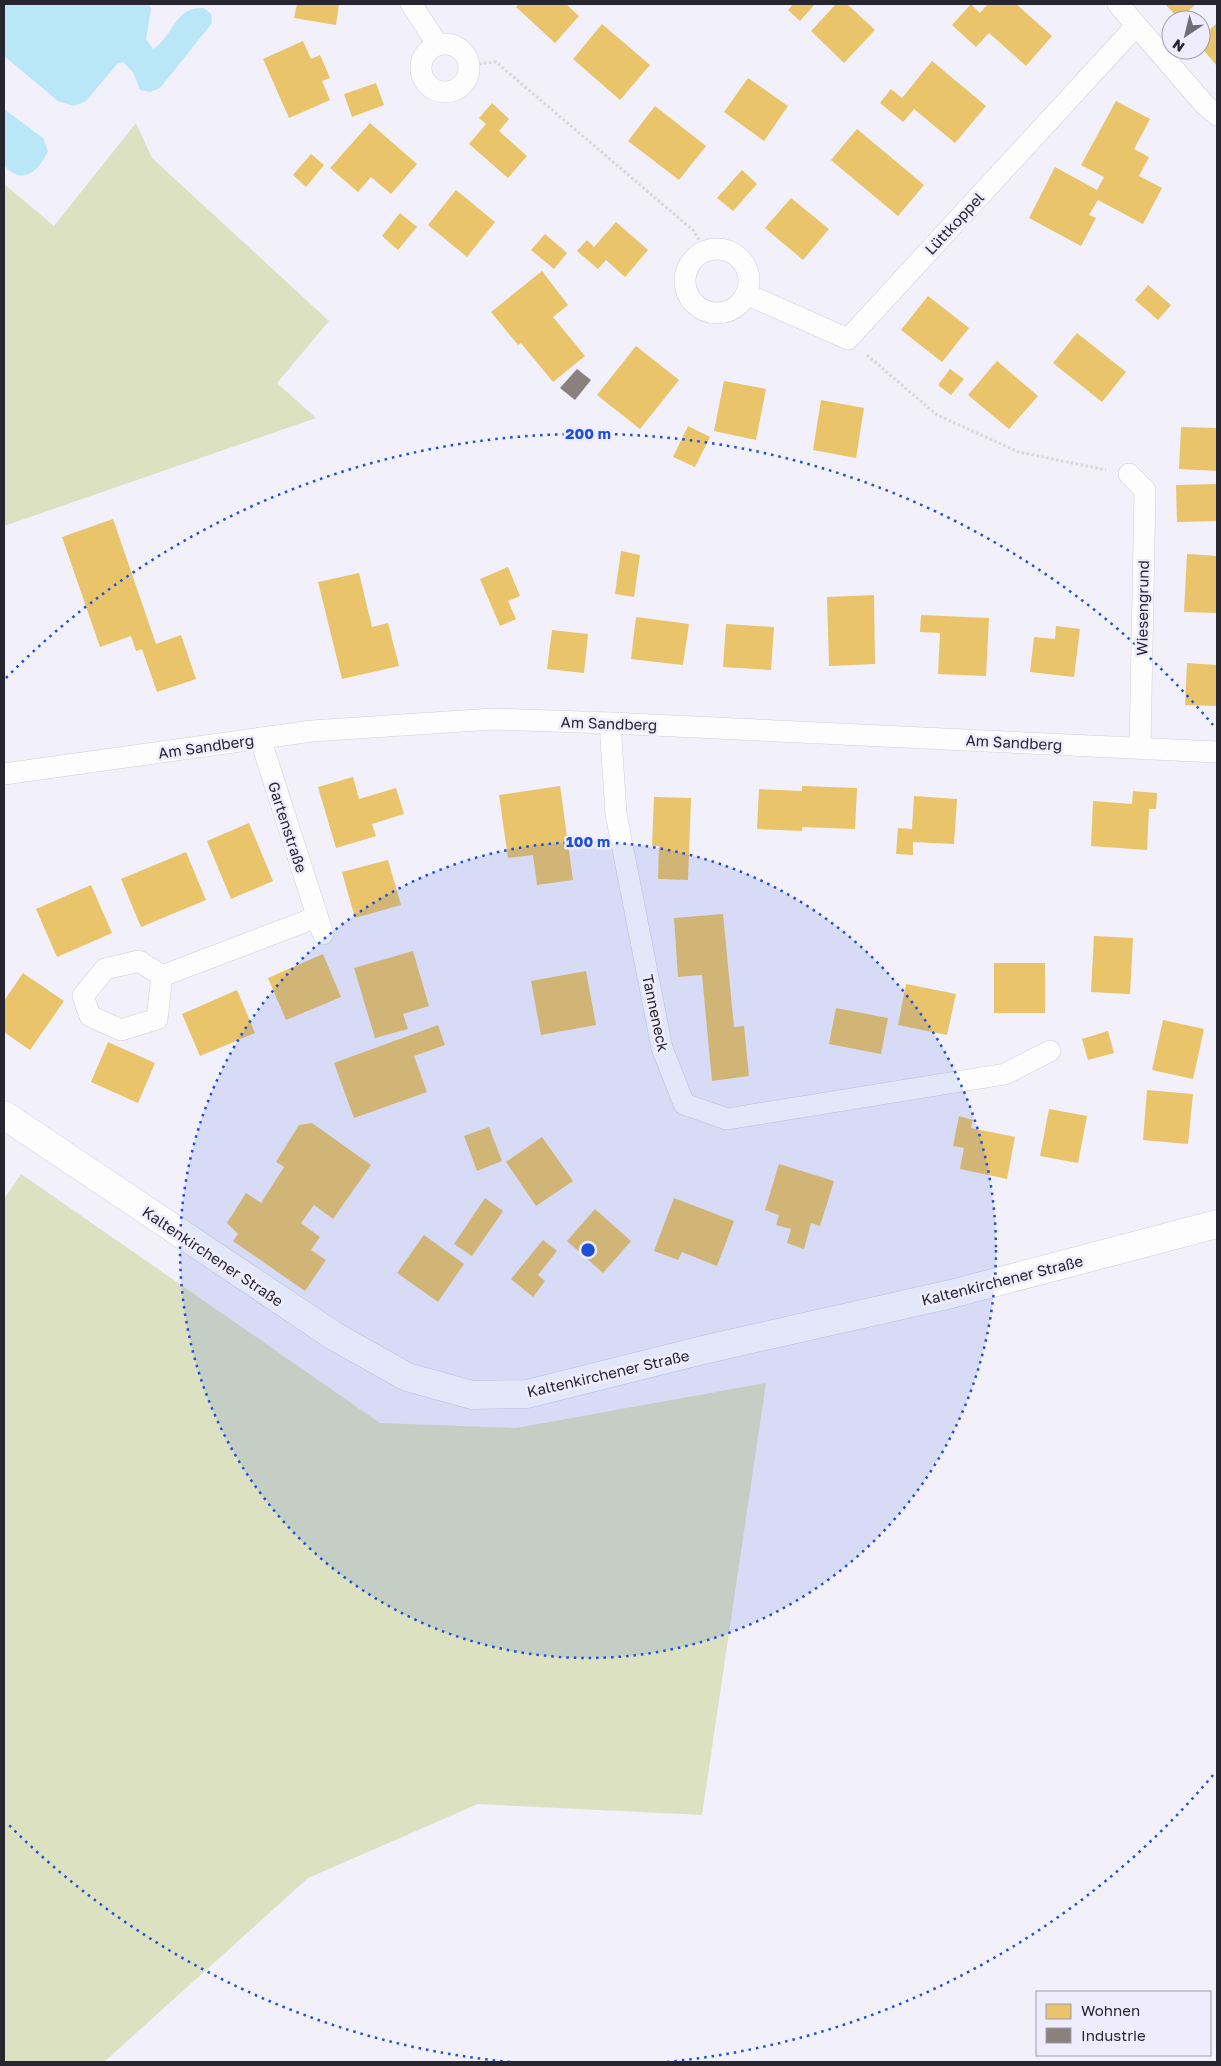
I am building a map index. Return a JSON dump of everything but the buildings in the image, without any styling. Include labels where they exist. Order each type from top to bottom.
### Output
[{"type":"main road","name":"Kaltenkirchener Straße","points":[[4,1115],[334,1336],[407,1377],[472,1395],[527,1394],[703,1350],[951,1294],[1217,1224]]},
{"type":"street","points":[[412,4],[438,45]]},
{"type":"street","points":[[1118,4],[1204,104],[1217,115]]},
{"type":"street","name":"Lüttkoppel","points":[[848,339],[1136,26]]},
{"type":"street","points":[[438,45],[455,46],[466,57],[469,65],[468,73],[461,86],[447,92],[433,88],[423,78],[422,62],[431,49],[438,45]]},
{"type":"street","points":[[716,249],[736,256],[748,273],[749,284],[746,294],[737,306],[723,313],[703,310],[694,304],[688,296],[685,286],[685,275],[689,265],[705,251],[716,249]]},
{"type":"street","points":[[746,294],[848,339]]},
{"type":"street","name":"Wiesengrund","points":[[1129,474],[1145,490],[1140,748]]},
{"type":"street","name":"Am Sandberg","points":[[4,774],[312,731],[493,719],[1217,752]]},
{"type":"street","name":"Tanneneck","points":[[610,723],[616,814],[662,1048],[684,1104],[727,1119],[1005,1074],[1050,1051]]},
{"type":"street","name":"Gartenstraße","points":[[162,976],[320,926],[260,738]]},
{"type":"path","points":[[469,65],[496,62],[694,231],[705,251]]},
{"type":"path","points":[[848,339],[936,415],[1020,452],[1078,466],[1129,474]]},
{"type":"green space","points":[[136,123],[152,158],[329,321],[277,383],[316,418],[4,526],[4,184],[54,226]]},
{"type":"green space","points":[[21,1174],[380,1423],[516,1428],[766,1383],[702,1815],[478,1804],[308,1878],[104,2062],[4,2062],[4,1199]]},
{"type":"water","points":[[4,4],[149,4],[151,9],[146,39],[153,49],[166,36],[180,16],[186,12],[204,8],[211,14],[212,23],[160,88],[150,92],[140,90],[133,72],[123,62],[117,64],[86,101],[74,106],[58,101],[4,56]]},
{"type":"water","points":[[4,109],[43,138],[48,151],[33,172],[23,175],[16,174],[4,166]]}]
